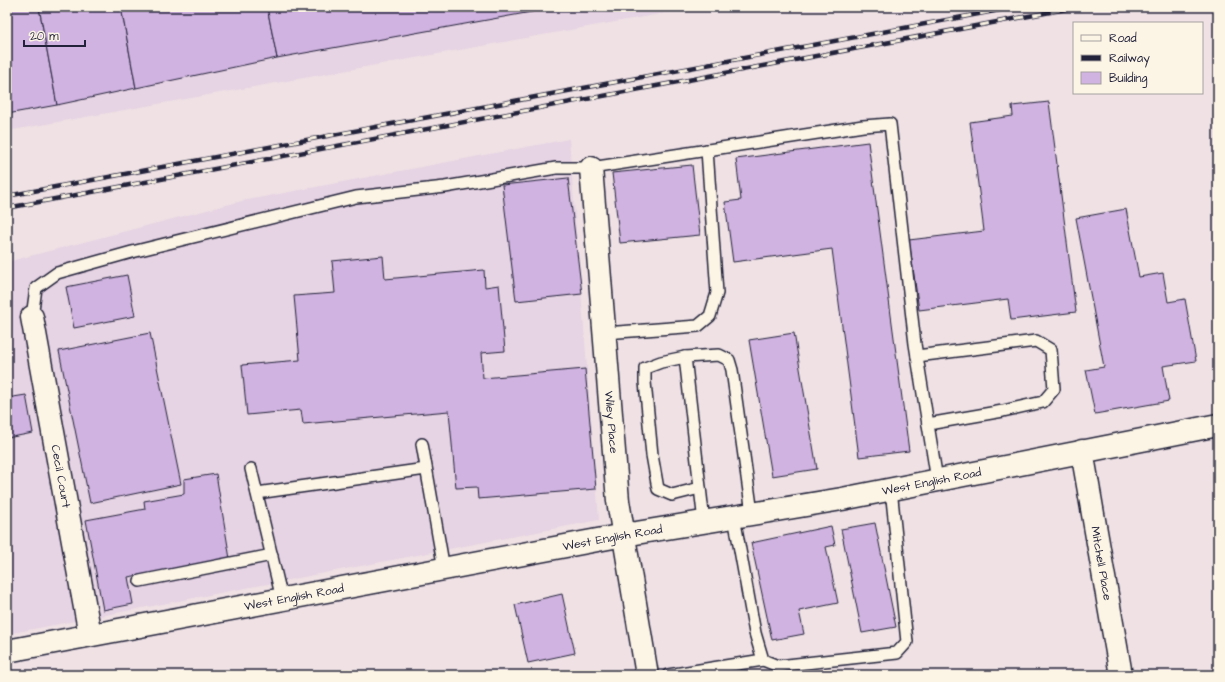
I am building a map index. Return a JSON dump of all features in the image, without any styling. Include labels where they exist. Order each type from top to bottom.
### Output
[{"type":"main road","name":"Wiley Place","points":[[591,168],[618,501],[648,675]]},
{"type":"main road","name":"Cecil Court","points":[[32,317],[90,635]]},
{"type":"main road","name":"West English Road","points":[[7,651],[624,535],[842,499],[1218,425]]},
{"type":"main road","name":"Mitchell Place","points":[[1082,451],[1121,675]]},
{"type":"lane","points":[[32,317],[36,288],[57,273],[132,252],[356,198],[445,187],[556,168],[591,168],[863,126],[890,124],[917,356],[937,480]]},
{"type":"lane","points":[[605,333],[698,326],[710,316],[717,293],[707,150]]},
{"type":"lane","points":[[917,356],[1036,341],[1051,350],[1054,389],[1043,402],[928,424]]},
{"type":"lane","points":[[700,488],[672,495],[658,488],[652,455],[645,368],[661,362],[685,357],[719,355],[728,360],[732,370],[743,515],[755,633],[763,660]]},
{"type":"lane","points":[[685,357],[704,522]]},
{"type":"lane","points":[[422,444],[444,569]]},
{"type":"lane","points":[[252,469],[282,599]]},
{"type":"lane","points":[[257,493],[426,469]]},
{"type":"lane","points":[[668,675],[763,660],[778,666],[897,653],[907,642],[890,489]]},
{"type":"lane","points":[[140,581],[272,555]]},
{"type":"shaded area","points":[[7,7],[699,7],[7,131]]},
{"type":"shaded area","points":[[569,139],[599,520],[7,634],[7,262],[242,201]]},
{"type":"building","points":[[7,7],[39,7],[57,105],[7,114]]},
{"type":"building","points":[[39,7],[121,7],[136,88],[57,105]]},
{"type":"building","points":[[121,7],[267,7],[277,58],[136,88]]},
{"type":"building","points":[[267,7],[559,7],[277,58]]},
{"type":"building","points":[[1049,102],[1076,312],[1011,320],[1008,299],[919,310],[909,240],[984,231],[970,122],[1013,116],[1012,106]]},
{"type":"building","points":[[868,142],[909,451],[859,457],[832,249],[733,262],[725,202],[741,200],[736,159]]},
{"type":"building","points":[[692,165],[700,235],[620,243],[612,173]]},
{"type":"building","points":[[568,178],[582,294],[516,301],[502,185]]},
{"type":"building","points":[[1126,209],[1139,277],[1163,273],[1168,302],[1185,299],[1196,361],[1163,366],[1169,401],[1095,414],[1086,370],[1104,367],[1076,218]]},
{"type":"building","points":[[383,256],[385,279],[484,270],[485,287],[499,285],[505,351],[481,353],[483,378],[585,369],[596,489],[478,499],[477,487],[456,488],[449,411],[303,424],[301,410],[247,415],[242,365],[300,360],[294,296],[335,293],[332,261]]},
{"type":"building","points":[[127,275],[135,316],[74,328],[66,287]]},
{"type":"building","points":[[150,333],[181,484],[90,503],[59,351]]},
{"type":"building","points":[[794,333],[817,469],[772,476],[749,340]]},
{"type":"building","points":[[26,395],[33,433],[7,438],[7,398]]},
{"type":"building","points":[[216,474],[230,559],[128,577],[133,604],[103,610],[86,520],[145,509],[144,501],[184,494],[184,479]]},
{"type":"building","points":[[875,523],[896,627],[862,633],[841,529]]},
{"type":"building","points":[[831,526],[835,545],[826,547],[838,603],[799,611],[804,634],[772,640],[751,543]]},
{"type":"building","points":[[562,594],[575,653],[528,663],[515,605]]},
{"type":"building","points":[[333,671],[334,675],[314,675]]},
{"type":"railway","points":[[7,196],[1016,7]]},
{"type":"railway","points":[[7,208],[1077,7]]}]
